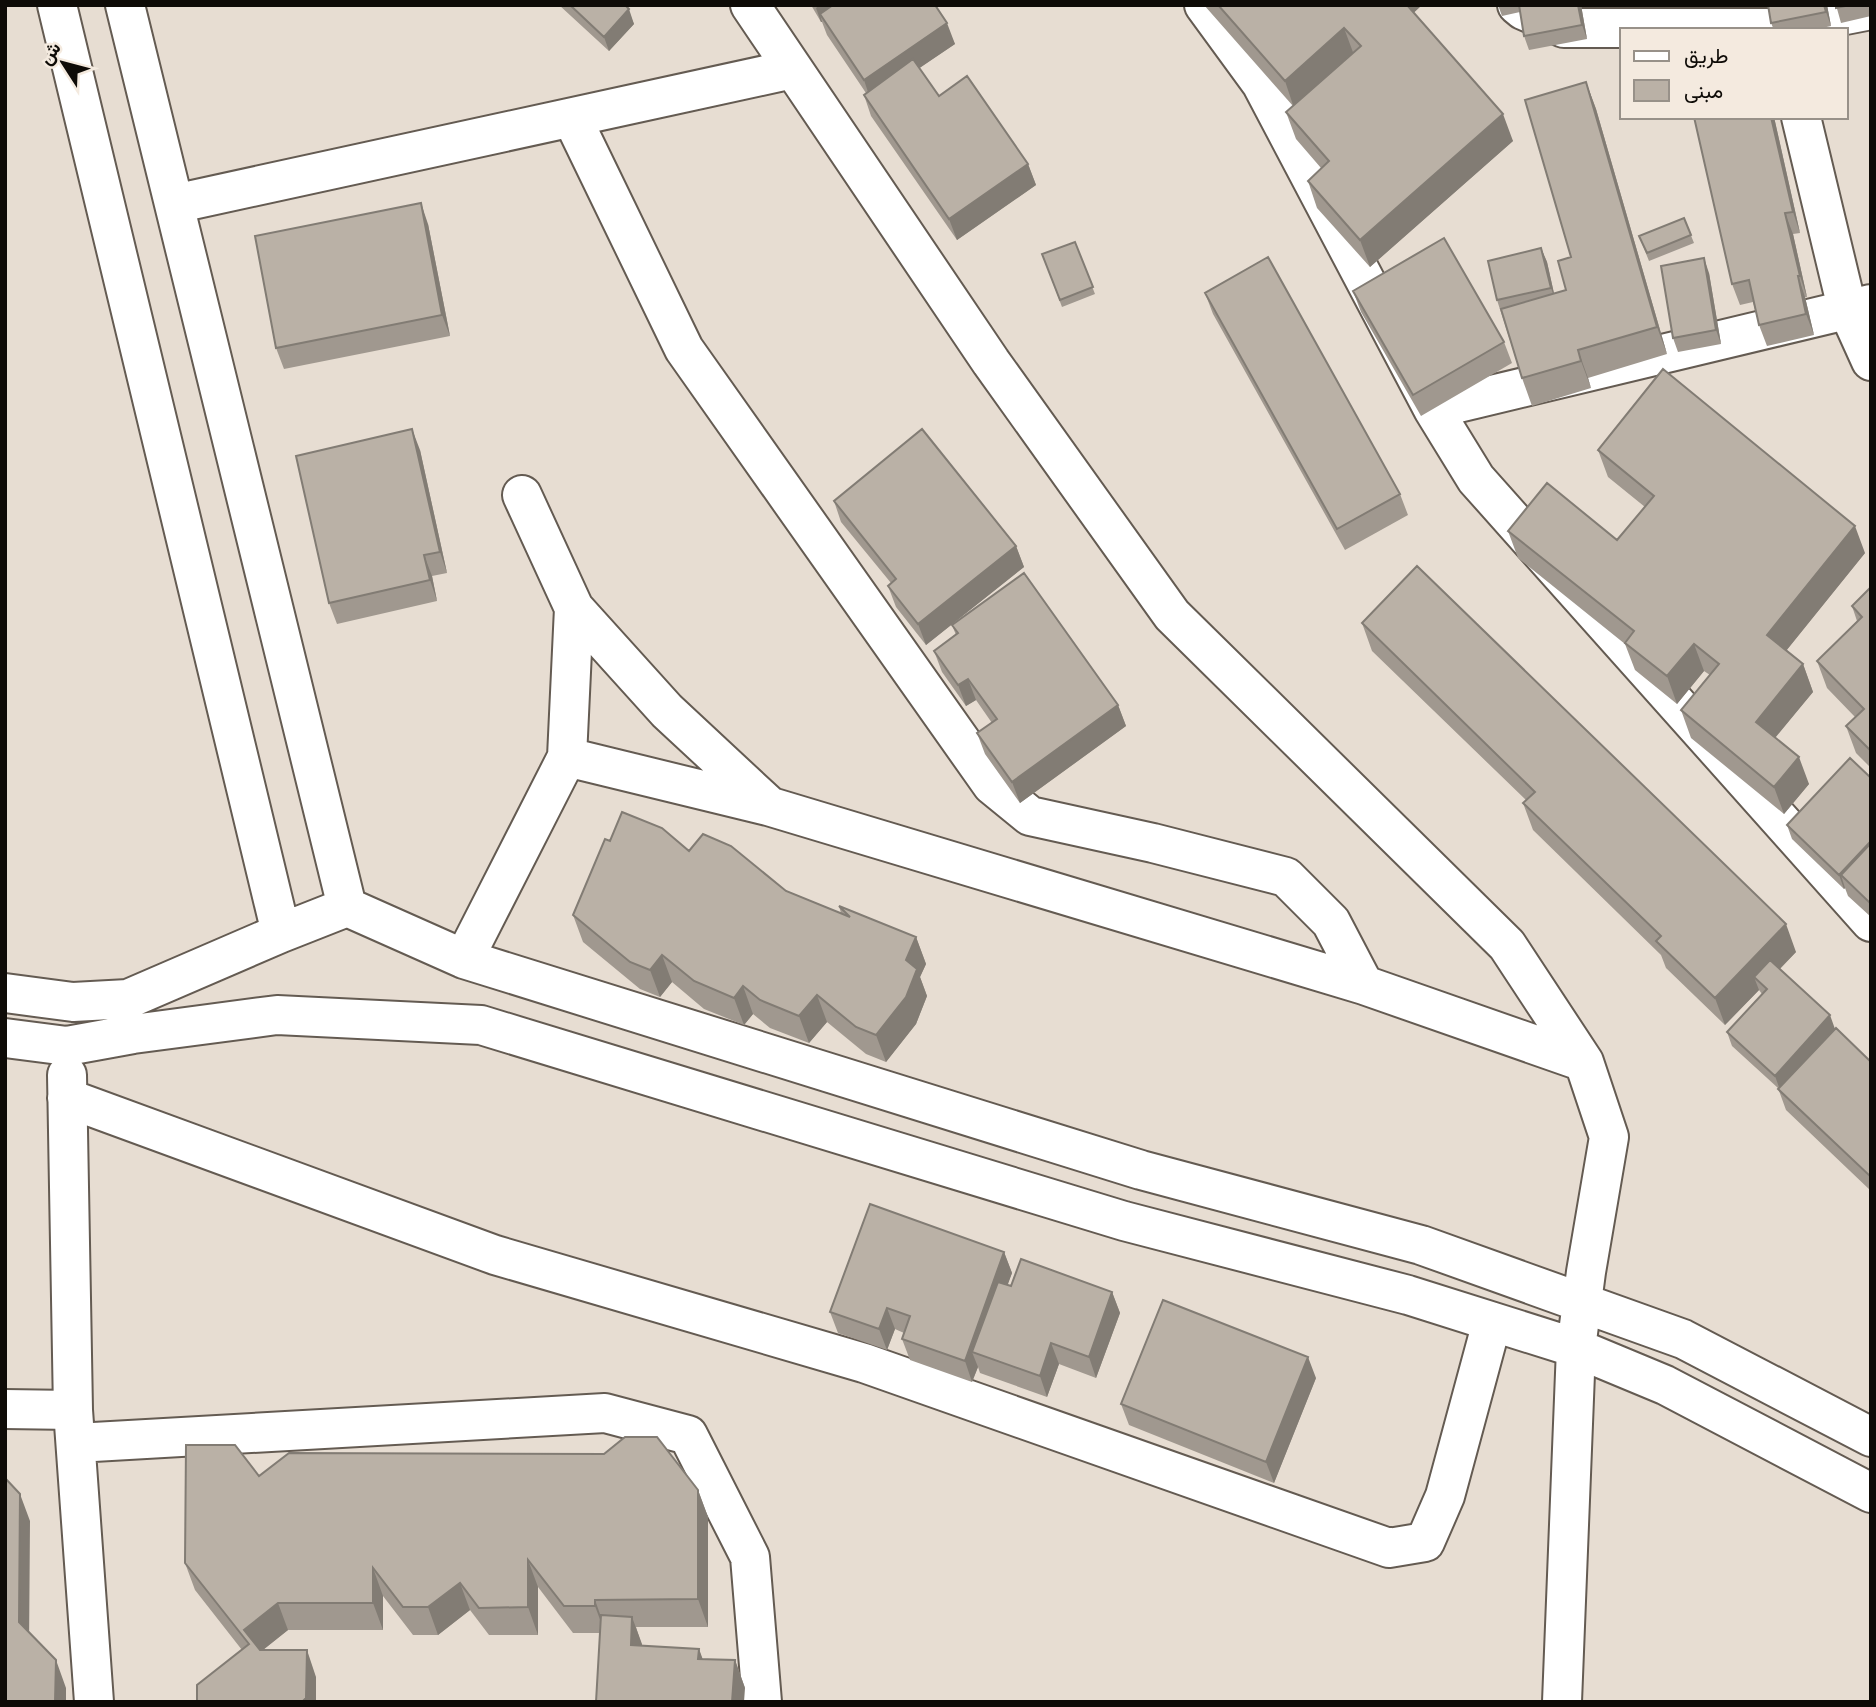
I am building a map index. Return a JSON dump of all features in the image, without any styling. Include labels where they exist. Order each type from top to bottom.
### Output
[{"type":"street","points":[[57,5],[281,933]]},
{"type":"street","points":[[125,5],[347,908]]},
{"type":"street","points":[[750,5],[991,362],[1172,615],[1507,945],[1584,1062],[1609,1137],[1576,1348],[1562,1702]]},
{"type":"street","points":[[1204,5],[1261,83],[1433,409],[1476,479],[1871,922]]},
{"type":"street","points":[[1517,5],[1564,28],[1620,28]]},
{"type":"street","points":[[1784,28],[1871,10]]},
{"type":"street","points":[[174,204],[793,69]]},
{"type":"street","points":[[572,118],[684,349],[992,785],[1030,816],[1153,843],[1286,877],[1331,922],[1364,985]]},
{"type":"street","points":[[1802,119],[1859,306],[1871,361]]},
{"type":"street","points":[[1433,409],[1859,306]]},
{"type":"street","points":[[522,495],[573,608],[667,711],[768,806]]},
{"type":"street","points":[[464,959],[567,757],[573,608]]},
{"type":"street","points":[[567,757],[768,806],[1364,985],[1584,1062]]},
{"type":"street","points":[[5,993],[73,1002],[128,999],[281,933],[347,908],[464,959],[1141,1170],[1421,1245],[1684,1339],[1871,1437]]},
{"type":"street","points":[[73,1002],[67,1046],[75,1426],[94,1702]]},
{"type":"street","points":[[5,1038],[67,1046],[133,1034],[277,1015],[481,1025],[1124,1221],[1408,1295],[1576,1348],[1665,1385],[1871,1493]]},
{"type":"street","points":[[68,1098],[495,1255],[864,1363],[1389,1548],[1425,1542],[1445,1496],[1492,1322]]},
{"type":"street","points":[[5,1409],[75,1426],[605,1413],[688,1435],[750,1557],[762,1702]]},
{"type":"building","points":[[570,5],[625,5],[629,9],[604,37]]},
{"type":"building","points":[[833,5],[935,5],[947,23],[864,80],[820,14]]},
{"type":"building","points":[[1218,5],[1407,5],[1503,114],[1360,240],[1308,181],[1329,161],[1286,112],[1361,46],[1344,28],[1285,81]]},
{"type":"building","points":[[1519,5],[1578,5],[1582,25],[1524,36]]},
{"type":"building","points":[[1768,5],[1824,5],[1826,12],[1771,23]]},
{"type":"building","points":[[913,59],[939,96],[967,76],[1028,164],[949,219],[864,95]]},
{"type":"building","points":[[1586,82],[1657,327],[1578,350],[1581,361],[1522,378],[1501,309],[1566,290],[1558,261],[1571,257],[1525,100]]},
{"type":"building","points":[[1694,119],[1771,119],[1793,212],[1785,213],[1806,314],[1759,325],[1749,280],[1732,284]]},
{"type":"building","points":[[421,203],[442,315],[276,348],[255,236]]},
{"type":"building","points":[[1684,218],[1691,235],[1647,253],[1639,236]]},
{"type":"building","points":[[1444,238],[1504,342],[1413,395],[1353,291]]},
{"type":"building","points":[[1075,242],[1093,287],[1060,300],[1042,254]]},
{"type":"building","points":[[1541,248],[1551,288],[1497,300],[1488,261]]},
{"type":"building","points":[[1268,257],[1400,494],[1337,529],[1205,293]]},
{"type":"building","points":[[1704,258],[1716,330],[1673,338],[1661,266]]},
{"type":"building","points":[[1663,369],[1855,526],[1767,635],[1803,664],[1756,722],[1799,757],[1774,787],[1681,710],[1719,664],[1694,644],[1667,676],[1625,643],[1634,631],[1508,531],[1547,483],[1617,540],[1654,496],[1598,450]]},
{"type":"building","points":[[412,429],[440,552],[424,555],[430,580],[329,603],[296,456]]},
{"type":"building","points":[[922,429],[1016,546],[918,624],[888,586],[896,579],[834,501]]},
{"type":"building","points":[[1417,566],[1786,924],[1715,998],[1656,941],[1661,936],[1523,803],[1535,792],[1362,623]]},
{"type":"building","points":[[1024,573],[1118,705],[1012,782],[977,733],[997,719],[968,679],[958,685],[934,651],[958,633],[952,625]]},
{"type":"building","points":[[1871,587],[1871,751],[1846,726],[1864,709],[1817,661],[1862,617],[1852,606]]},
{"type":"building","points":[[1850,758],[1871,778],[1871,841],[1839,875],[1787,825]]},
{"type":"building","points":[[622,812],[662,828],[689,851],[703,834],[731,846],[786,891],[850,917],[839,906],[916,937],[906,960],[917,969],[906,997],[876,1035],[856,1027],[817,995],[799,1016],[760,1000],[743,986],[734,998],[694,981],[662,955],[650,970],[630,962],[573,915],[605,839],[610,841]]},
{"type":"building","points":[[1871,843],[1871,904],[1841,875]]},
{"type":"building","points":[[1770,960],[1830,1015],[1775,1076],[1727,1032],[1767,989],[1754,977]]},
{"type":"building","points":[[1836,1028],[1871,1062],[1871,1177],[1778,1089]]},
{"type":"building","points":[[870,1204],[1004,1252],[965,1361],[902,1339],[910,1316],[887,1308],[879,1329],[830,1312]]},
{"type":"building","points":[[1021,1259],[1112,1292],[1089,1357],[1051,1343],[1040,1376],[972,1352],[998,1282],[1011,1286]]},
{"type":"building","points":[[1163,1300],[1308,1357],[1266,1462],[1121,1404]]},
{"type":"building","points":[[625,1437],[657,1437],[698,1490],[698,1599],[595,1600],[595,1606],[564,1606],[528,1560],[528,1607],[479,1608],[460,1583],[428,1607],[403,1607],[373,1568],[373,1603],[278,1603],[244,1630],[260,1650],[307,1650],[306,1698],[302,1702],[197,1702],[197,1685],[249,1644],[185,1563],[186,1445],[235,1445],[259,1476],[289,1453],[604,1454]]},
{"type":"building","points":[[5,1478],[20,1494],[19,1622],[56,1660],[55,1702],[5,1702]]},
{"type":"building","points":[[601,1615],[632,1617],[631,1645],[699,1649],[698,1659],[735,1660],[732,1702],[596,1702]]}]
